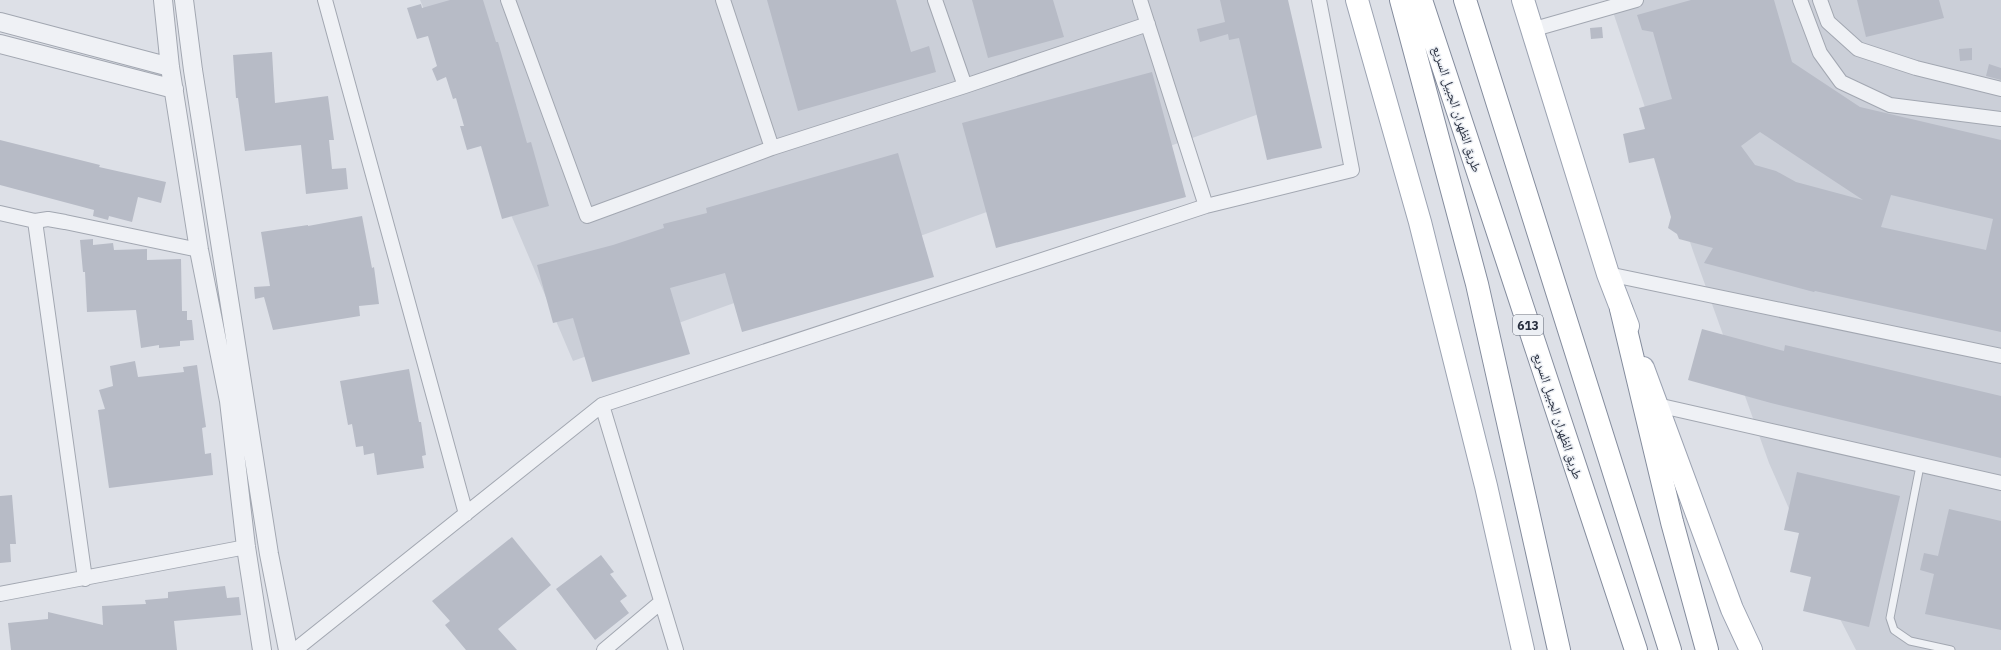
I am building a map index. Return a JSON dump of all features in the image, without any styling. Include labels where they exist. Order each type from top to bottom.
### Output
[{"type":"main road","points":[[1357,0],[1420,222],[1486,486],[1524,650]]},
{"type":"main road","points":[[1401,0],[1477,284],[1559,650]]},
{"type":"main road","name":"طريق الظهران الجبيل السريع","points":[[1421,0],[1636,650]]},
{"type":"main road","points":[[1465,0],[1670,650]]},
{"type":"main road","points":[[1523,0],[1531,30],[1608,274],[1732,609],[1751,650]]},
{"type":"main road","points":[[1621,309],[1672,522],[1708,650]]},
{"type":"street","points":[[163,0],[170,67],[198,250],[229,401],[246,547],[262,650]]},
{"type":"street","points":[[184,0],[269,554],[288,650]]},
{"type":"street","points":[[324,0],[466,514]]},
{"type":"street","points":[[508,0],[587,216],[772,148],[965,86],[1148,24]]},
{"type":"street","points":[[723,0],[772,148]]},
{"type":"street","points":[[935,0],[965,86]]},
{"type":"street","points":[[1140,0],[1206,206]]},
{"type":"street","points":[[295,650],[602,405],[1206,206],[1352,170],[1319,0]]},
{"type":"street","points":[[1531,30],[1636,0]]},
{"type":"street","points":[[1800,0],[1820,53],[1841,82],[1890,105],[2001,119]]},
{"type":"street","points":[[1820,0],[1828,22],[1858,49],[1916,68],[2001,89]]},
{"type":"street","points":[[0,22],[170,67]]},
{"type":"street","points":[[0,44],[174,89]]},
{"type":"street","points":[[0,212],[35,221],[48,219],[60,221],[198,250]]},
{"type":"street","points":[[35,221],[86,579]]},
{"type":"street","points":[[1608,274],[2001,356]]},
{"type":"street","points":[[602,405],[676,650]]},
{"type":"street","points":[[1657,405],[1920,466],[2001,483]]},
{"type":"street","points":[[0,594],[86,579],[246,547]]},
{"type":"street","points":[[604,650],[661,602]]},
{"type":"lane","points":[[1920,466],[1890,618],[1894,630],[1910,641],[1951,650]]},
{"type":"shaded area","points":[[420,0],[1267,0],[1292,102],[573,361]]},
{"type":"shaded area","points":[[1609,0],[2001,0],[2001,650],[1856,650],[1822,584],[1769,463],[1693,251]]},
{"type":"building","points":[[450,0],[483,0],[496,42],[498,42],[527,143],[531,142],[549,206],[502,219],[481,146],[467,150],[460,126],[464,126],[456,98],[453,99],[446,77],[437,81],[432,69],[437,66],[428,36],[417,39],[407,8],[421,4],[422,8]]},
{"type":"building","points":[[767,0],[896,0],[911,52],[929,46],[936,72],[798,111]]},
{"type":"building","points":[[972,0],[1053,0],[1064,37],[988,58]]},
{"type":"building","points":[[1220,0],[1288,0],[1322,148],[1267,160],[1239,38],[1229,40],[1228,34],[1200,42],[1197,29],[1225,22]]},
{"type":"building","points":[[1691,0],[1774,0],[1792,62],[1860,107],[2001,140],[2001,332],[1814,292],[1704,263],[1713,248],[1679,239],[1677,234],[1668,228],[1671,217],[1654,158],[1629,163],[1623,134],[1645,129],[1639,108],[1672,99],[1653,32],[1642,30],[1637,15]],"holes":[[[1760,132],[1863,200],[1796,182],[1776,171],[1755,165],[1741,146]],[[1891,195],[1993,219],[1986,250],[1881,227]]]},
{"type":"building","points":[[1857,0],[1939,0],[1944,18],[1866,37]]},
{"type":"building","points":[[1602,27],[1603,38],[1591,39],[1590,28]]},
{"type":"building","points":[[1972,48],[1972,60],[1960,61],[1959,49]]},
{"type":"building","points":[[272,52],[275,103],[328,96],[334,140],[329,140],[332,169],[346,168],[348,189],[306,194],[301,145],[245,151],[238,98],[236,98],[233,55]]},
{"type":"building","points":[[1989,64],[2001,68],[2001,80],[1986,76]]},
{"type":"building","points":[[1152,72],[1186,197],[996,248],[962,123]]},
{"type":"building","points":[[0,140],[100,165],[99,167],[166,182],[161,203],[138,197],[132,222],[109,216],[108,220],[93,216],[94,210],[0,185]]},
{"type":"building","points":[[898,153],[934,277],[742,332],[725,273],[670,288],[690,354],[592,382],[573,318],[553,323],[537,265],[613,245],[664,228],[663,224],[707,213],[706,208]]},
{"type":"building","points":[[362,216],[372,268],[374,267],[379,304],[359,306],[360,316],[273,330],[264,297],[255,299],[254,287],[270,286],[261,232],[308,226]]},
{"type":"building","points":[[93,239],[93,245],[113,243],[114,250],[147,249],[147,260],[181,259],[182,311],[187,311],[187,320],[192,320],[194,340],[180,341],[180,346],[159,348],[159,345],[141,348],[136,310],[87,312],[85,272],[83,272],[80,240]]},
{"type":"building","points":[[1702,329],[1784,351],[1785,345],[2001,396],[2001,458],[1771,403],[1688,380]]},
{"type":"building","points":[[135,361],[138,377],[184,372],[183,367],[197,365],[206,427],[202,428],[205,454],[211,453],[213,475],[109,488],[98,410],[105,409],[99,390],[113,386],[110,366]]},
{"type":"building","points":[[409,369],[419,422],[421,422],[426,455],[422,456],[424,468],[377,475],[374,453],[364,455],[363,446],[356,447],[352,424],[348,425],[340,381]]},
{"type":"building","points":[[1797,472],[1900,496],[1869,627],[1803,611],[1811,577],[1790,572],[1799,533],[1784,530]]},
{"type":"building","points":[[12,495],[16,544],[10,544],[11,562],[0,563],[0,496]]},
{"type":"building","points":[[1949,509],[2001,521],[2001,630],[1925,614],[1934,574],[1920,570],[1924,553],[1938,556]]},
{"type":"building","points":[[512,537],[551,585],[498,629],[517,650],[466,650],[445,625],[450,621],[432,601]]},
{"type":"building","points":[[601,555],[614,572],[610,574],[627,596],[620,601],[629,613],[595,640],[556,589]]},
{"type":"building","points":[[225,586],[227,598],[239,597],[241,615],[174,621],[177,650],[11,650],[8,623],[48,619],[48,612],[103,625],[102,606],[146,604],[145,600],[168,598],[168,592]]}]
